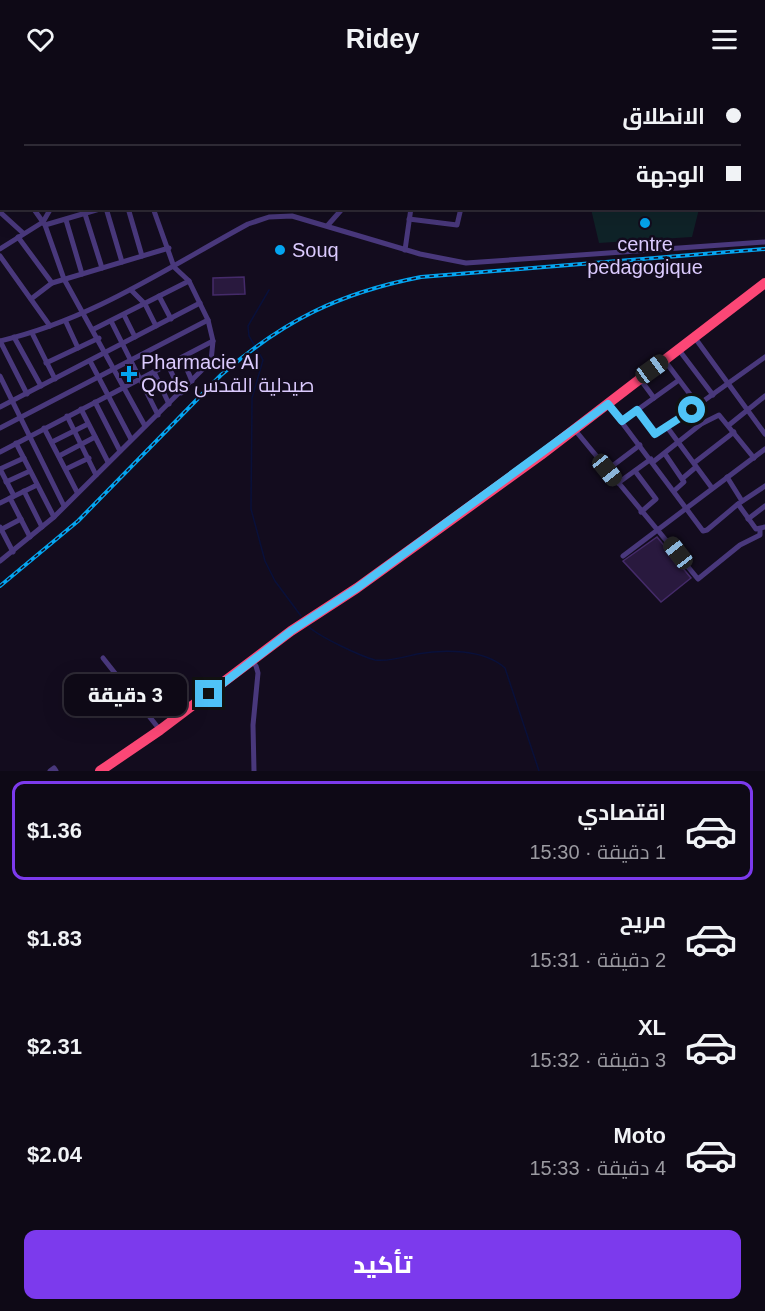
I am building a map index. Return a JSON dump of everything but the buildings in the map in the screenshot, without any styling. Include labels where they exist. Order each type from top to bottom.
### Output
[{"type":"highway","points":[[110,771],[254,664],[291,631],[334,604],[575,430],[764,282]]},
{"type":"highway","points":[[100,771],[196,707]]},
{"type":"street","points":[[34,210],[44,224],[64,279],[99,338],[145,426]]},
{"type":"street","points":[[44,224],[50,210]]},
{"type":"street","points":[[106,210],[122,262]]},
{"type":"street","points":[[129,210],[142,256]]},
{"type":"street","points":[[0,561],[54,516],[211,361],[213,341],[208,320],[189,281],[174,267],[154,210]]},
{"type":"street","points":[[328,225],[341,210]]},
{"type":"street","points":[[405,250],[410,210]]},
{"type":"street","points":[[409,219],[457,225],[461,210]]},
{"type":"street","points":[[0,212],[24,233]]},
{"type":"street","points":[[0,249],[24,233],[44,224],[66,220],[88,212],[102,268]]},
{"type":"street","points":[[27,394],[0,341],[32,333],[84,314],[174,267],[248,224],[269,217],[292,216],[430,257],[466,263],[765,242]]},
{"type":"street","points":[[66,220],[82,274]]},
{"type":"street","points":[[18,237],[52,283]]},
{"type":"street","points":[[31,299],[52,283],[169,248]]},
{"type":"street","points":[[0,256],[50,326]]},
{"type":"street","points":[[94,329],[189,281]]},
{"type":"street","points":[[131,290],[145,304],[156,326]]},
{"type":"street","points":[[159,296],[171,319]]},
{"type":"street","points":[[0,407],[200,303]]},
{"type":"street","points":[[124,315],[135,337]]},
{"type":"street","points":[[0,428],[208,320]]},
{"type":"street","points":[[111,321],[158,415]]},
{"type":"street","points":[[66,322],[78,348]]},
{"type":"street","points":[[32,333],[55,379]]},
{"type":"street","points":[[14,338],[41,386]]},
{"type":"street","points":[[46,363],[99,338]]},
{"type":"street","points":[[695,338],[765,434]]},
{"type":"street","points":[[0,452],[213,341]]},
{"type":"street","points":[[679,350],[713,395]]},
{"type":"street","points":[[182,358],[192,381]]},
{"type":"street","points":[[637,410],[654,434],[668,427],[764,358]]},
{"type":"street","points":[[665,360],[698,405]]},
{"type":"street","points":[[90,361],[131,440]]},
{"type":"street","points":[[168,365],[181,393]]},
{"type":"street","points":[[154,372],[169,404]]},
{"type":"street","points":[[0,376],[64,506]]},
{"type":"street","points":[[640,379],[654,398]]},
{"type":"street","points":[[622,421],[679,380]]},
{"type":"street","points":[[729,425],[765,396]]},
{"type":"street","points":[[95,402],[120,451]]},
{"type":"street","points":[[608,404],[701,529],[705,531],[765,486]]},
{"type":"street","points":[[81,409],[108,462]]},
{"type":"street","points":[[692,410],[701,424]]},
{"type":"street","points":[[618,483],[634,471],[665,454],[701,424],[719,415],[754,458]]},
{"type":"street","points":[[68,416],[96,475]]},
{"type":"street","points":[[51,442],[88,424]]},
{"type":"street","points":[[668,427],[712,488]]},
{"type":"street","points":[[44,428],[78,492]]},
{"type":"street","points":[[575,430],[656,531],[668,540],[698,579],[741,545],[760,535],[763,528]]},
{"type":"street","points":[[683,478],[734,432]]},
{"type":"street","points":[[59,456],[95,437]]},
{"type":"street","points":[[16,443],[54,516]]},
{"type":"street","points":[[607,470],[640,445]]},
{"type":"street","points":[[622,556],[765,449]]},
{"type":"street","points":[[665,454],[683,478],[684,483],[674,491]]},
{"type":"street","points":[[24,458],[0,469],[30,537]]},
{"type":"street","points":[[66,469],[89,458]]},
{"type":"street","points":[[6,482],[30,471]]},
{"type":"street","points":[[634,471],[656,499],[641,512]]},
{"type":"street","points":[[727,477],[748,519],[756,529],[763,528]]},
{"type":"street","points":[[0,503],[37,484]]},
{"type":"street","points":[[24,491],[42,527]]},
{"type":"street","points":[[748,519],[765,506]]},
{"type":"street","points":[[13,552],[0,528],[21,519]]},
{"type":"street","points":[[103,658],[160,730]]},
{"type":"street","points":[[254,664],[254,771]]},
{"type":"street","points":[[50,771],[54,768],[56,771]]},
{"type":"green space","name":"centre pedagogique","points":[[591,210],[699,210],[692,237],[599,243]]},
{"type":"waterway","points":[[269,290],[248,326],[249,336],[263,360],[252,398],[251,509],[265,561],[275,581],[301,616]]},
{"type":"waterway","points":[[309,627],[340,646],[375,660],[391,660],[428,652],[451,651],[475,654],[496,662],[505,668],[539,771]]},
{"type":"railway","points":[[0,586],[78,521],[221,375],[290,324],[338,301],[364,291],[421,277],[765,249]]},
{"type":"place","name":"centre pedagogique","points":[[645,223]]},
{"type":"place","name":"Souq","points":[[280,250]]},
{"type":"place","name":"Pharmacie Al Qods صيدلية القدس","points":[[129,374]]},
{"type":"route","points":[[209,694],[291,631],[357,588],[608,404],[622,421],[637,410],[654,434],[692,410]]}]
